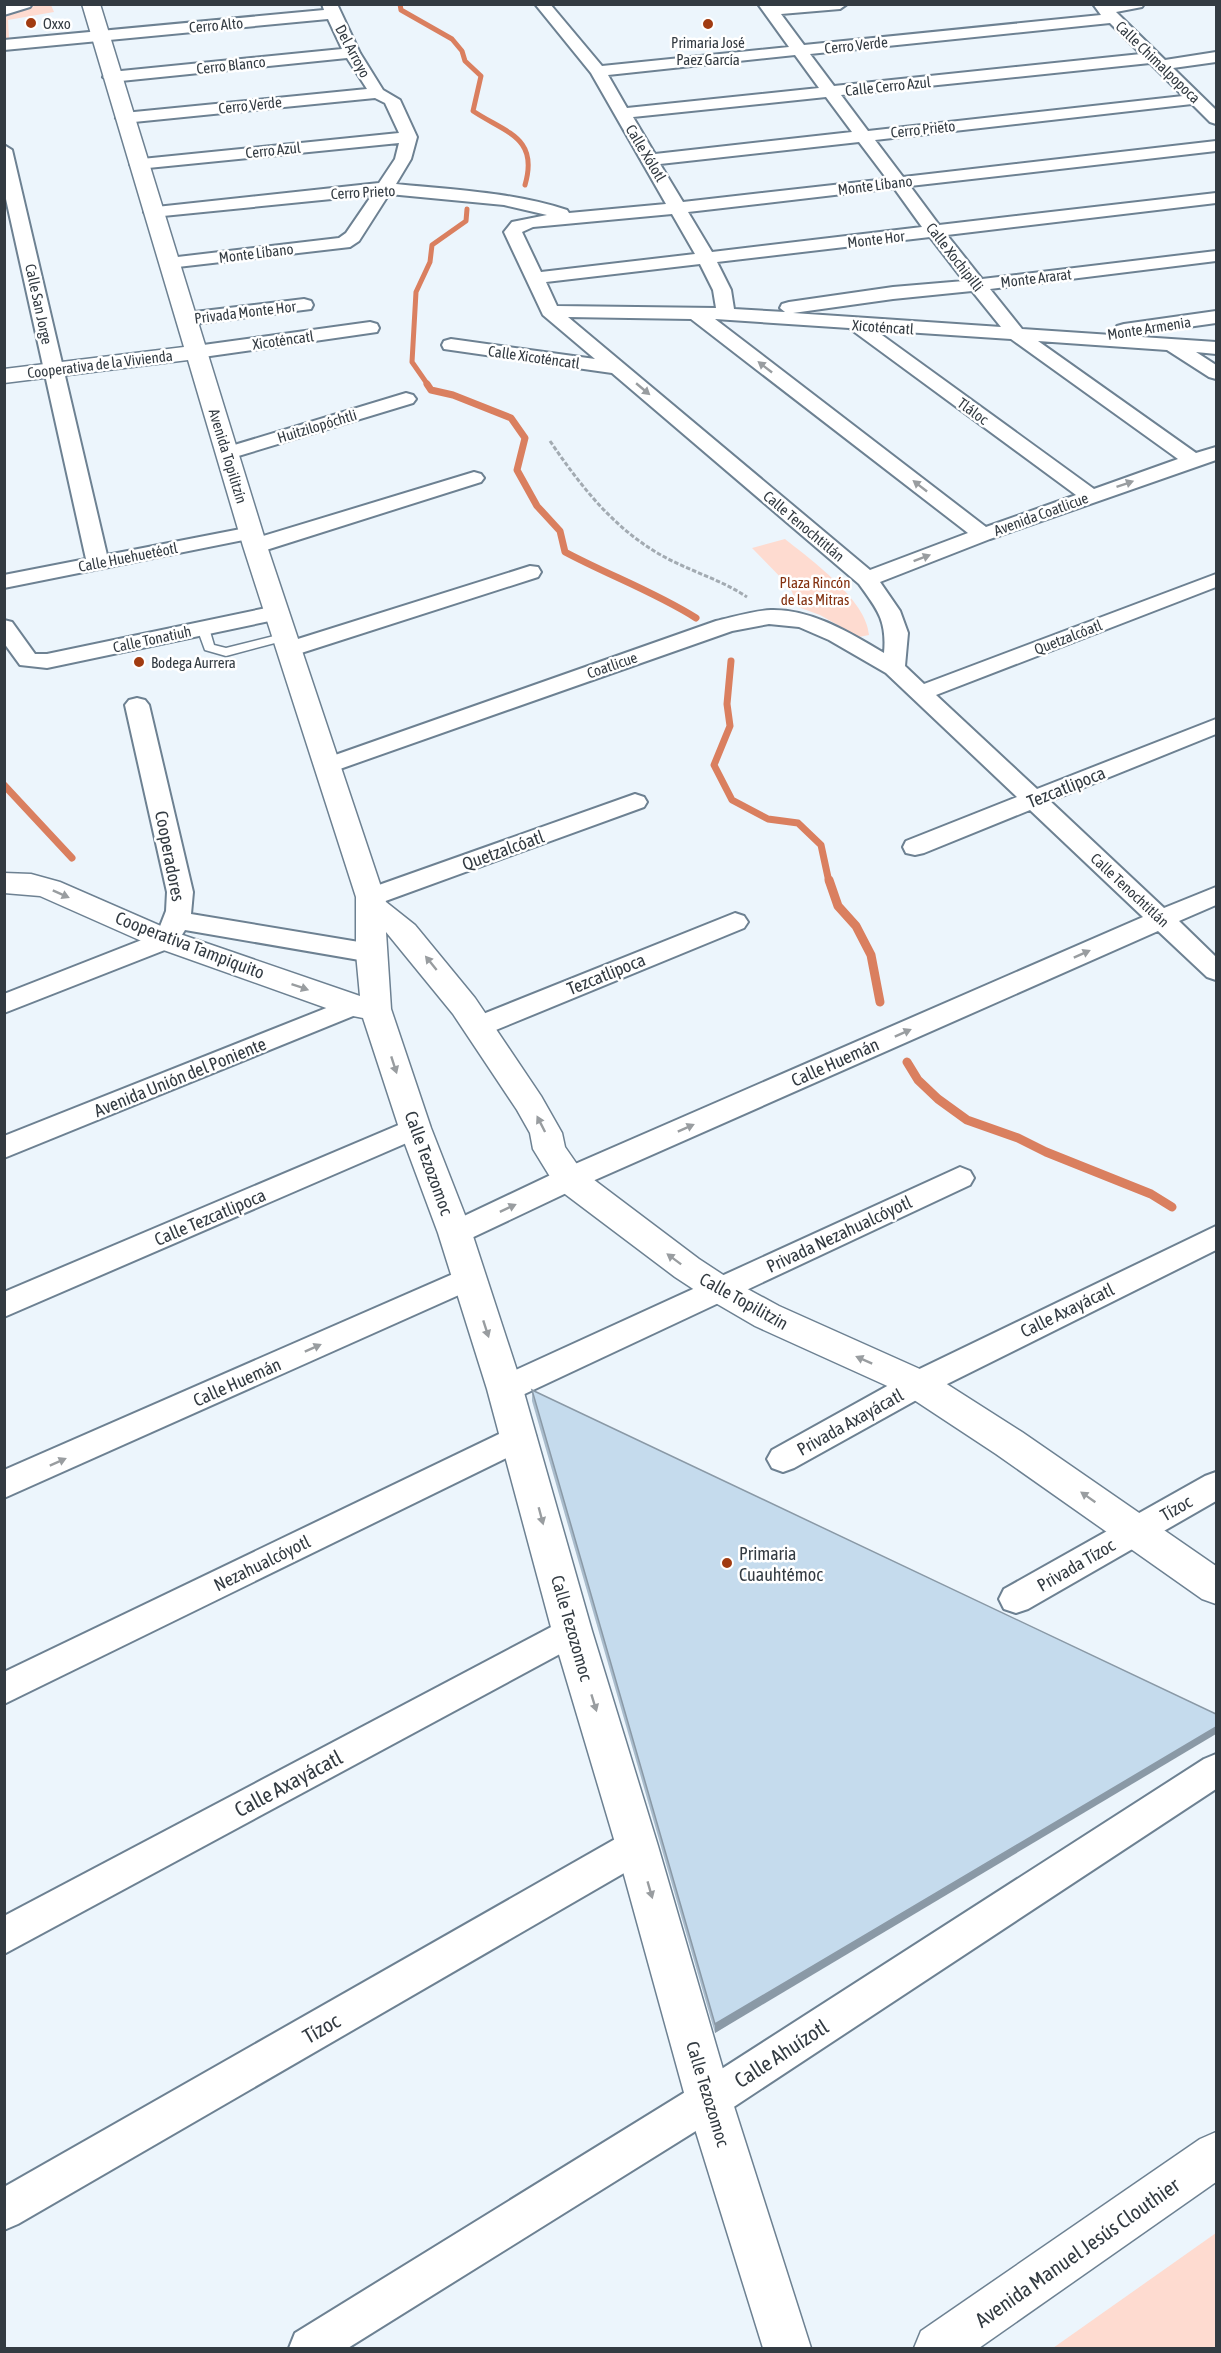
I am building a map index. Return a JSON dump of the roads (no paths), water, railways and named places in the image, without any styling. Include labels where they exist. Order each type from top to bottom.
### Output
[{"type":"street","points":[[4,11],[25,4]]},
{"type":"street","name":"Avenida Topilitzín","points":[[91,4],[276,613],[329,765],[371,902]]},
{"type":"street","name":"Calle Xólotl","points":[[542,4],[598,71],[707,259],[722,290],[726,314]]},
{"type":"street","points":[[768,8],[840,4]]},
{"type":"street","name":"Cerro Verde","points":[[598,71],[799,51],[1105,11],[1137,4]]},
{"type":"street","name":"Calle Xochipilli","points":[[768,8],[935,232],[1017,335],[1194,461]]},
{"type":"street","name":"Cerro Alto","points":[[4,45],[331,9]]},
{"type":"street","name":"Del Arroyo","points":[[331,9],[352,53],[377,93],[392,100],[409,136]]},
{"type":"street","name":"Calle Chimalpopoca","points":[[1105,11],[1215,116]]},
{"type":"street","name":"Cerro Blanco","points":[[111,76],[352,53]]},
{"type":"street","name":"Calle Cerro Azul","points":[[622,113],[1216,57]]},
{"type":"street","name":"Cerro Verde","points":[[124,118],[377,93]]},
{"type":"street","name":"Cerro Prieto","points":[[650,159],[1196,99]]},
{"type":"street","points":[[385,188],[404,159],[409,136]]},
{"type":"street","name":"Cerro Azul","points":[[138,164],[409,136]]},
{"type":"street","name":"Monte Líbano","points":[[532,222],[678,208],[1216,146]]},
{"type":"street","name":"Calle San Jorge","points":[[4,150],[9,186],[98,562]]},
{"type":"street","name":"Cerro Prieto","points":[[153,212],[385,188],[504,200],[540,207],[570,219]]},
{"type":"street","name":"Monte Líbano","points":[[169,263],[344,243],[352,237],[385,188]]},
{"type":"street","name":"Monte Hor","points":[[536,278],[1216,198]]},
{"type":"street","name":"Calle Tenochtitlán","points":[[532,222],[518,226],[513,232],[550,311],[867,579],[889,611],[897,633],[894,668],[1216,971]]},
{"type":"street","name":"Monte Ararat","points":[[749,317],[850,298],[1216,256]]},
{"type":"street","name":"Privada Monte Hor","points":[[186,320],[304,305]]},
{"type":"street","name":"Xicoténcatl","points":[[550,311],[726,314],[856,325],[1216,348]]},
{"type":"street","points":[[695,314],[983,535]]},
{"type":"street","name":"Monte Armenia","points":[[1082,340],[1144,326],[1216,317]]},
{"type":"street","name":"Tláloc","points":[[856,325],[1090,496]]},
{"type":"street","name":"Xicoténcatl","points":[[196,352],[370,328]]},
{"type":"street","name":"Calle Xicoténcatl","points":[[451,345],[618,368]]},
{"type":"street","points":[[1172,345],[1216,373]]},
{"type":"street","name":"Cooperativa de la Vivienda","points":[[4,376],[196,352]]},
{"type":"street","name":"Huitzilopóchtli","points":[[228,453],[406,399]]},
{"type":"street","name":"Avenida Coatlicue","points":[[867,579],[1090,496],[1216,453]]},
{"type":"street","name":"Calle Huehuetéotl","points":[[4,582],[98,562],[253,539],[474,478]]},
{"type":"street","points":[[288,643],[530,572]]},
{"type":"street","name":"Quetzalcóatl","points":[[920,693],[1216,580]]},
{"type":"street","name":"Calle Tonatiuh","points":[[4,627],[28,660],[46,661],[276,613]]},
{"type":"street","name":"Coatlicue","points":[[329,765],[702,633],[745,621],[774,617],[813,626],[894,668]]},
{"type":"street","name":"Cooperadores","points":[[137,705],[180,892],[180,912],[172,930]]},
{"type":"street","name":"Tezcatlipoca","points":[[915,847],[1216,726]]},
{"type":"street","name":"Quetzalcóatl","points":[[371,902],[635,802]]},
{"type":"street","name":"Cooperativa Tampiquito","points":[[4,883],[31,884],[50,889],[172,930],[365,1007]]},
{"type":"street","name":"Calle Huemán","points":[[455,1233],[569,1179],[1216,895]]},
{"type":"street","name":"Calle Tezozomoc","points":[[371,902],[372,953],[365,1007],[455,1233],[505,1389],[572,1631],[637,1846],[709,2100],[787,2349]]},
{"type":"street","name":"Calle Topilitzin","points":[[371,902],[418,947],[464,1006],[530,1104],[546,1133],[549,1149],[569,1179],[719,1290],[767,1316],[918,1384],[1009,1443],[1216,1587]]},
{"type":"street","name":"Tezcatlipoca","points":[[477,1027],[735,922]]},
{"type":"street","points":[[4,1004],[172,930]]},
{"type":"street","name":"Cooperativa Tampiquito","points":[[172,930],[372,953]]},
{"type":"street","name":"Avenida Unión del Poniente","points":[[4,1148],[365,1007]]},
{"type":"street","name":"Calle Tezcatlipoca","points":[[4,1305],[415,1128]]},
{"type":"street","name":"Privada Nezahualcóyotl","points":[[719,1290],[960,1179]]},
{"type":"street","name":"Calle Axayácatl","points":[[918,1384],[1216,1237]]},
{"type":"street","name":"Calle Huemán","points":[[4,1485],[469,1278]]},
{"type":"street","points":[[505,1389],[719,1290]]},
{"type":"street","name":"Privada Axayácatl","points":[[783,1459],[918,1384]]},
{"type":"street","name":"Nezahualcóyotl","points":[[4,1689],[520,1437]]},
{"type":"street","name":"Tízoc","points":[[1136,1531],[1216,1485]]},
{"type":"street","name":"Privada Tízoc","points":[[1016,1599],[1136,1531]]},
{"type":"street","name":"Calle Axayácatl","points":[[4,1936],[572,1631]]},
{"type":"street","name":"Calle Ahuízotl","points":[[310,2349],[709,2100],[1216,1770]]},
{"type":"street","name":"Tízoc","points":[[4,2210],[637,1846]]},
{"type":"street","name":"Avenida Manuel Jesús Clouthier","points":[[938,2349],[1216,2155]]},
{"type":"lane","points":[[202,628],[209,647],[218,652],[288,643]]},
{"type":"waterway","points":[[400,4],[401,10],[452,39],[462,51],[465,61],[481,76],[473,111],[508,131],[523,146],[528,169],[525,185]]},
{"type":"waterway","points":[[428,385],[412,362],[416,292],[430,262],[432,245],[466,221],[467,209]]},
{"type":"waterway","points":[[427,384],[431,390],[453,395],[511,418],[525,438],[517,470],[537,506],[560,531],[565,552],[696,618]]},
{"type":"waterway","points":[[731,661],[727,704],[730,726],[714,765],[732,800],[768,819],[798,823],[821,845],[829,882]]},
{"type":"waterway","points":[[4,785],[72,858]]},
{"type":"waterway","points":[[829,880],[838,906],[856,926],[871,955],[880,1002]]},
{"type":"waterway","points":[[907,1062],[918,1080],[938,1099],[967,1120],[1018,1138],[1046,1152],[1151,1194],[1172,1207]]},
{"type":"place","name":"Oxxo","points":[[31,23]]},
{"type":"place","name":"Primaria José Paez García","points":[[708,24]]},
{"type":"place","name":"Bodega Aurrera","points":[[139,662]]},
{"type":"place","name":"Primaria Cuauhtémoc","points":[[727,1563]]},
{"type":"park label","name":"Plaza Rincón de las Mitras","points":[[815,590]]}]
